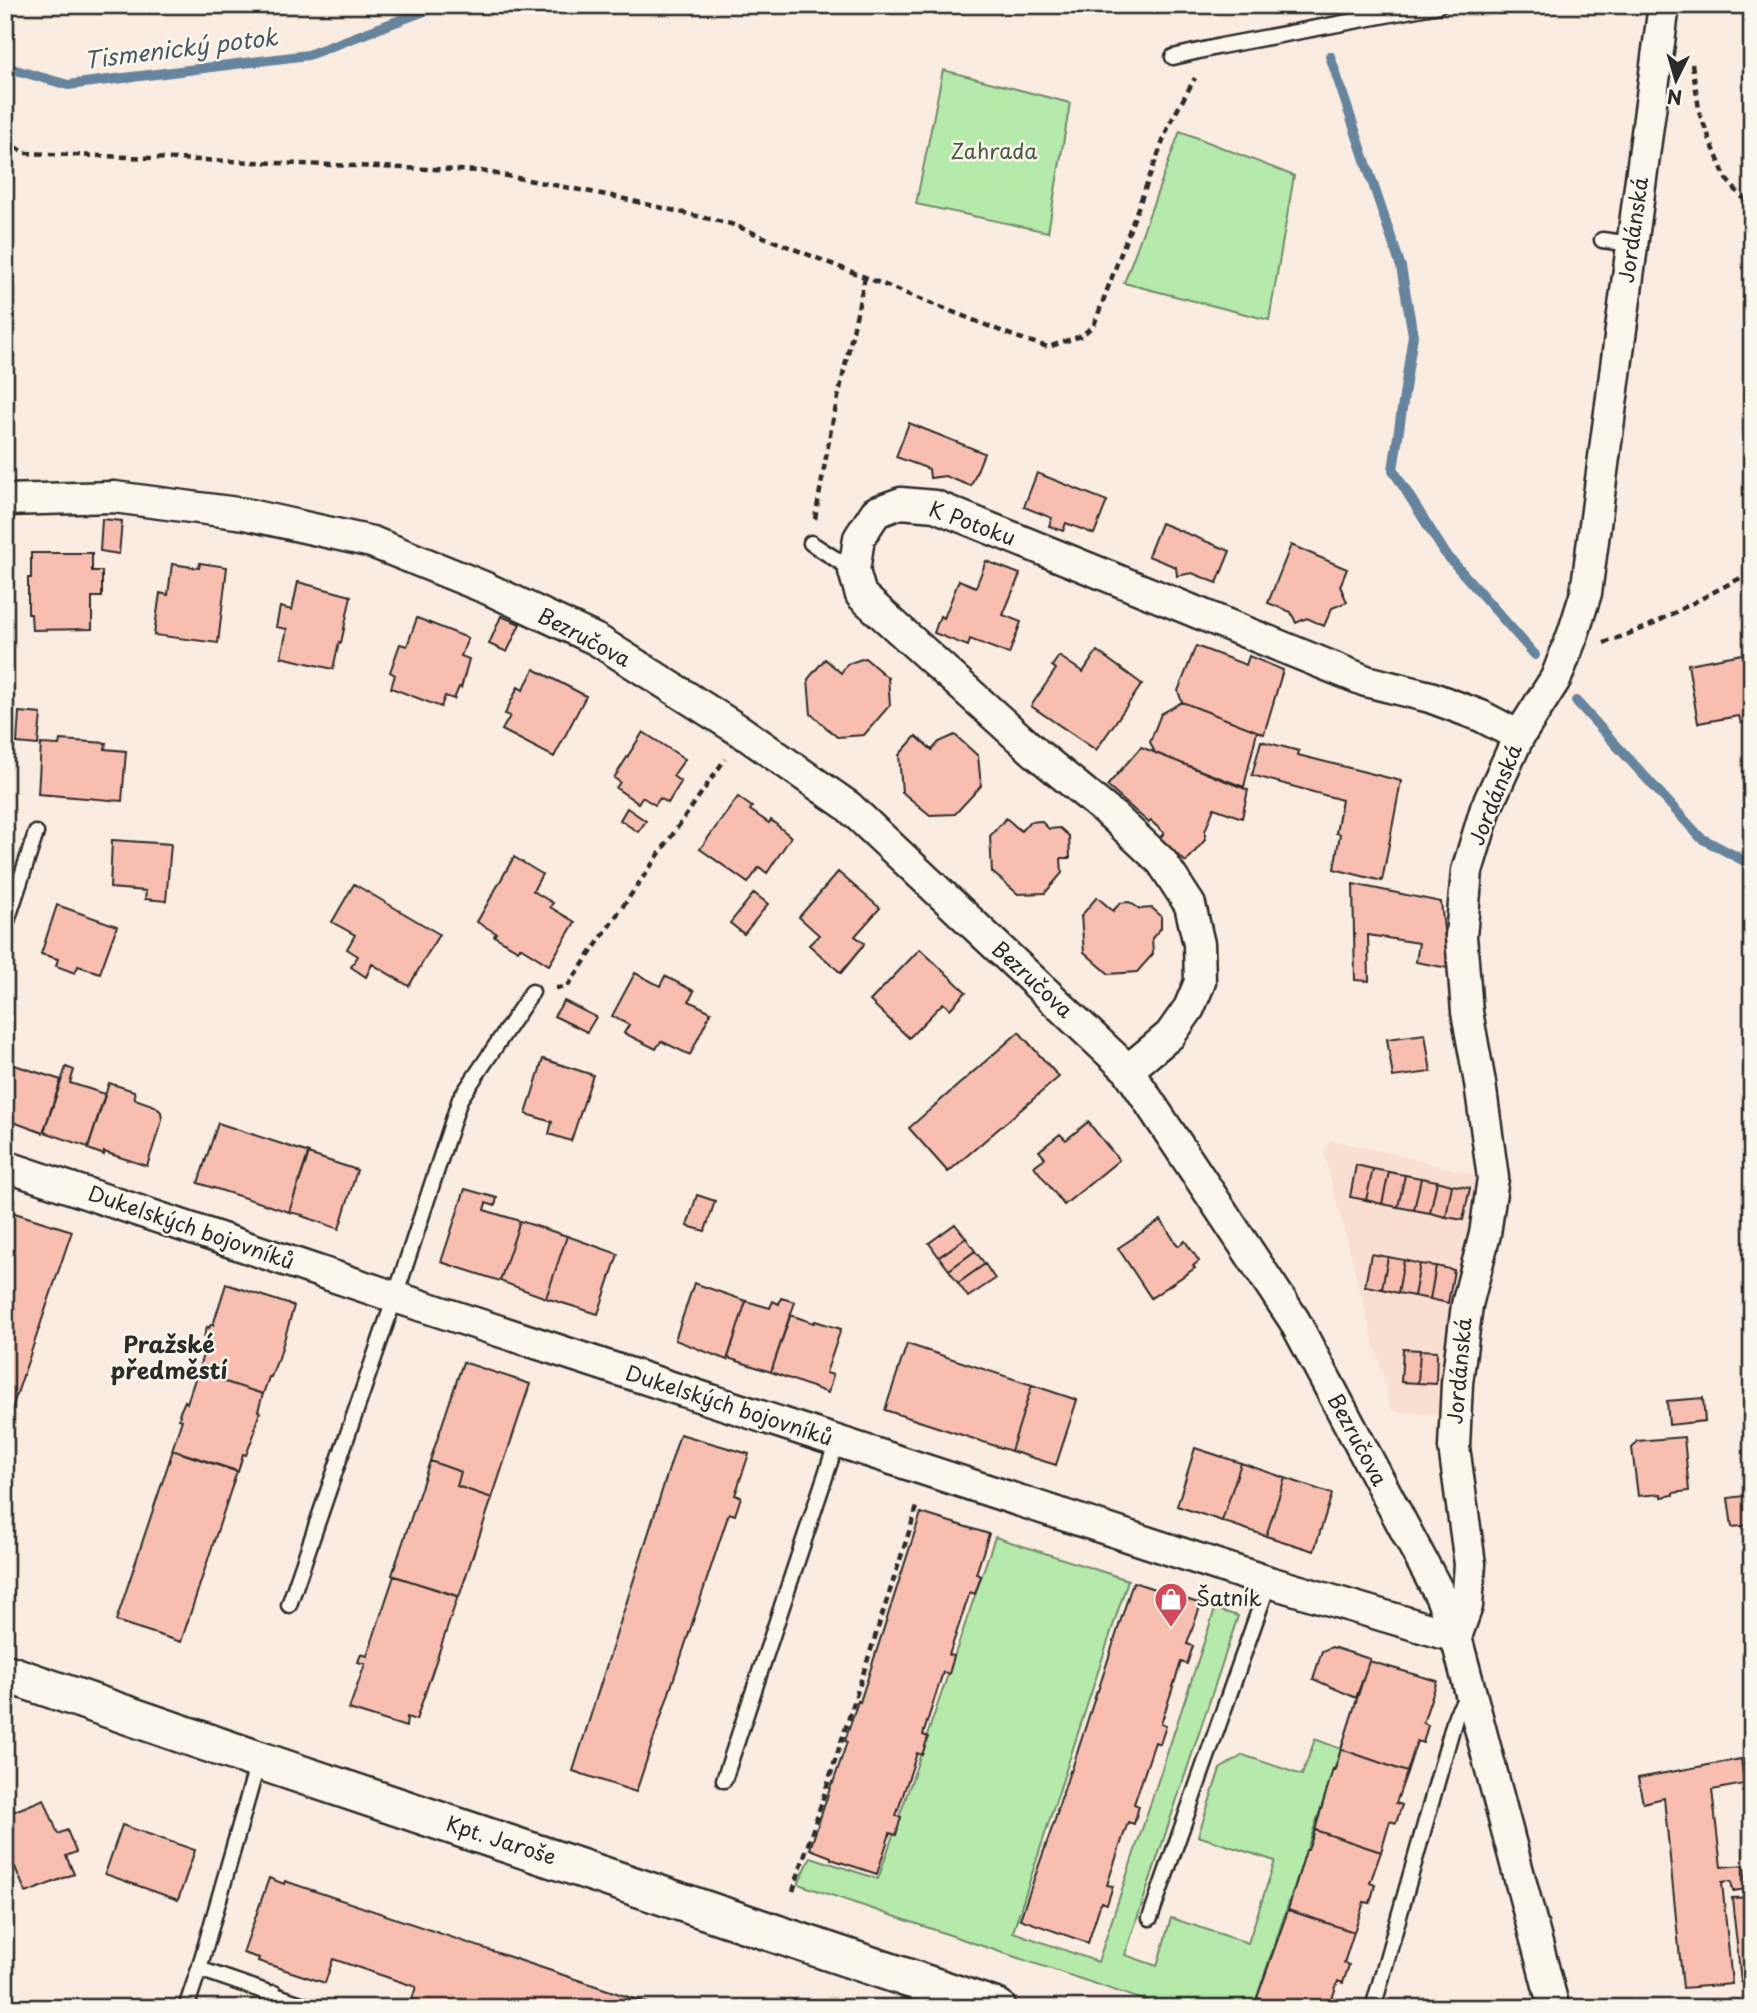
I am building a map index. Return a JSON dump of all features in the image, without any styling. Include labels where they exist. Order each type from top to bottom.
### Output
[{"type":"street","name":"Jordánská","points":[[1456,1637],[1467,1606],[1470,1564],[1454,1447],[1457,1382],[1467,1306],[1485,1234],[1493,1178],[1467,1012],[1461,936],[1467,871],[1486,808],[1519,736],[1556,678],[1586,593],[1664,5]]},
{"type":"street","name":"Bezručova","points":[[5,500],[114,497],[245,514],[372,542],[486,588],[597,640],[742,733],[848,806],[1128,1070],[1294,1320],[1441,1597],[1456,1637],[1554,2008]]},
{"type":"street","name":"K Potoku","points":[[854,570],[859,537],[876,512],[901,503],[935,506],[1366,681],[1430,697],[1481,716],[1519,736]]},
{"type":"street","points":[[854,570],[861,595],[1036,753],[1153,853],[1162,862],[1190,905],[1199,944],[1200,982],[1189,1008],[1170,1035],[1128,1070]]},
{"type":"street","name":"Dukelských bojovníků","points":[[5,1166],[395,1297],[1269,1582],[1456,1637]]},
{"type":"street","name":"Kpt. Jaroše","points":[[9,1681],[258,1760],[998,2008]]},
{"type":"lane","points":[[1173,57],[1439,5]]},
{"type":"lane","points":[[1602,240],[1632,244]]},
{"type":"lane","points":[[811,543],[854,570]]},
{"type":"lane","points":[[5,926],[36,833]]},
{"type":"lane","points":[[289,1605],[460,1099],[532,992]]},
{"type":"lane","points":[[724,1780],[837,1441]]},
{"type":"lane","points":[[1150,1917],[1269,1582]]},
{"type":"lane","points":[[1373,2008],[1456,1715],[1470,1690]]},
{"type":"lane","points":[[186,2008],[258,1760]]},
{"type":"lane","points":[[199,1969],[313,2008]]},
{"type":"lane","points":[[269,2008],[274,1993]]},
{"type":"path","points":[[5,139],[24,153],[481,172],[612,196],[731,224],[1016,337],[1048,347],[1082,336],[1094,325],[1169,125],[1212,48]]},
{"type":"path","points":[[1690,52],[1700,115],[1726,179],[1752,208]]},
{"type":"path","points":[[811,543],[831,429],[865,277]]},
{"type":"path","points":[[1564,658],[1647,626],[1752,572]]},
{"type":"path","points":[[532,992],[567,987],[725,758]]},
{"type":"path","points":[[793,1891],[918,1504]]},
{"type":"shaded area","points":[[1330,1140],[1480,1177],[1441,1416],[1392,1411],[1324,1155]]},
{"type":"green space","name":"Zahrada","points":[[943,70],[1070,103],[1048,232],[916,204]]},
{"type":"green space","points":[[1180,131],[1294,176],[1269,320],[1124,283]]},
{"type":"green space","points":[[995,1537],[1128,1580],[1013,1932],[1098,1962],[1215,1609],[1238,1616],[1125,1955],[1157,1966],[1171,1918],[1248,1943],[1275,1861],[1198,1836],[1220,1769],[1243,1755],[1302,1775],[1315,1739],[1341,1749],[1253,2008],[1167,2008],[798,1884],[811,1857],[878,1879]]},
{"type":"building","points":[[909,423],[984,453],[971,486],[945,476],[930,478],[929,469],[896,457]]},
{"type":"building","points":[[1037,473],[1107,501],[1094,534],[1066,523],[1063,531],[1049,526],[1052,518],[1024,507]]},
{"type":"building","points":[[102,519],[122,521],[119,554],[100,551]]},
{"type":"building","points":[[1161,523],[1230,551],[1217,583],[1192,573],[1177,576],[1176,567],[1148,556]]},
{"type":"building","points":[[1291,545],[1347,569],[1340,586],[1347,602],[1332,608],[1324,626],[1307,618],[1296,623],[1291,612],[1268,603]]},
{"type":"building","points":[[31,553],[92,553],[92,571],[102,571],[102,597],[92,597],[92,629],[32,630],[31,614],[28,614]]},
{"type":"building","points":[[986,561],[1020,574],[1003,615],[1021,622],[1009,654],[970,639],[968,646],[934,633],[940,616],[944,618],[959,580],[976,587]]},
{"type":"building","points":[[200,563],[227,567],[218,643],[154,635],[160,593],[168,595],[172,564],[199,568]]},
{"type":"building","points":[[298,582],[351,596],[333,669],[281,657],[287,629],[276,627],[280,607],[292,610]]},
{"type":"building","points":[[501,616],[520,624],[507,652],[489,644]]},
{"type":"building","points":[[417,618],[468,638],[461,656],[469,659],[461,688],[459,687],[454,699],[445,696],[441,707],[391,688],[395,675],[390,672],[400,644],[407,646]]},
{"type":"building","points":[[1196,646],[1246,665],[1249,656],[1283,670],[1264,734],[1182,702],[1178,691]]},
{"type":"building","points":[[1097,651],[1142,684],[1096,750],[1031,706],[1056,669],[1052,666],[1059,656],[1083,672]]},
{"type":"building","points":[[1748,653],[1752,676],[1752,713],[1748,714],[1750,721],[1741,723],[1739,716],[1698,723],[1688,664]]},
{"type":"building","points":[[865,658],[888,678],[890,705],[864,735],[837,737],[811,714],[808,679],[825,659],[841,673],[847,664]]},
{"type":"building","points":[[534,669],[586,696],[554,757],[502,730],[510,716],[505,714],[518,687],[523,690]]},
{"type":"building","points":[[1182,702],[1257,731],[1244,787],[1155,753],[1150,742],[1161,714]]},
{"type":"building","points":[[19,712],[41,714],[38,745],[17,743]]},
{"type":"building","points":[[643,732],[685,759],[673,776],[681,782],[668,803],[660,798],[655,805],[642,797],[638,803],[616,788],[620,782],[614,778]]},
{"type":"building","points":[[955,735],[978,756],[981,786],[955,814],[930,815],[902,792],[899,755],[916,736],[932,750],[939,742]]},
{"type":"building","points":[[60,740],[106,743],[105,749],[126,751],[122,801],[38,794],[41,744],[59,745]]},
{"type":"building","points":[[1261,741],[1299,751],[1298,755],[1401,781],[1382,881],[1334,869],[1340,834],[1336,833],[1342,800],[1252,775]]},
{"type":"building","points":[[1141,747],[1248,790],[1242,818],[1214,808],[1205,831],[1205,840],[1186,862],[1159,839],[1164,833],[1107,786]]},
{"type":"building","points":[[738,797],[752,807],[750,810],[769,823],[771,820],[791,837],[767,873],[759,867],[748,883],[700,849]]},
{"type":"building","points":[[627,808],[646,821],[638,832],[620,820]]},
{"type":"building","points":[[1006,818],[1021,831],[1029,822],[1041,821],[1049,829],[1060,828],[1069,836],[1070,858],[1061,858],[1062,873],[1045,893],[1018,894],[992,872],[990,836]]},
{"type":"building","points":[[112,840],[171,844],[166,901],[145,899],[146,891],[110,888]]},
{"type":"building","points":[[514,857],[542,874],[533,891],[553,903],[550,907],[575,922],[549,965],[520,947],[518,950],[494,936],[496,933],[477,922]]},
{"type":"building","points":[[838,872],[880,908],[855,936],[864,943],[863,946],[841,973],[809,945],[819,935],[799,917]]},
{"type":"building","points":[[354,884],[439,934],[409,986],[372,964],[366,977],[351,967],[358,956],[347,949],[355,935],[332,922]]},
{"type":"building","points":[[1353,884],[1441,902],[1448,968],[1416,962],[1419,943],[1368,935],[1369,981],[1355,980]]},
{"type":"building","points":[[754,893],[768,904],[744,934],[730,923]]},
{"type":"building","points":[[1097,897],[1113,911],[1120,903],[1129,902],[1140,909],[1152,908],[1161,916],[1161,928],[1152,938],[1153,954],[1137,972],[1109,974],[1084,952],[1081,916]]},
{"type":"building","points":[[57,905],[117,926],[100,973],[78,966],[75,973],[56,966],[58,959],[41,954]]},
{"type":"building","points":[[920,949],[966,992],[950,1009],[943,1003],[909,1038],[870,1001]]},
{"type":"building","points":[[635,973],[660,986],[665,976],[694,991],[689,1001],[711,1012],[690,1055],[661,1041],[656,1049],[624,1033],[629,1025],[612,1016]]},
{"type":"building","points":[[564,1001],[596,1017],[587,1032],[554,1016]]},
{"type":"building","points":[[1019,1032],[1059,1077],[948,1172],[909,1128]]},
{"type":"building","points":[[1425,1034],[1431,1072],[1393,1077],[1387,1039]]},
{"type":"building","points":[[543,1059],[593,1075],[571,1141],[549,1134],[552,1122],[526,1114]]},
{"type":"building","points":[[5,1062],[61,1080],[43,1133],[5,1119]]},
{"type":"building","points":[[66,1067],[74,1070],[70,1083],[105,1094],[88,1147],[44,1132]]},
{"type":"building","points":[[109,1083],[134,1091],[135,1099],[155,1106],[161,1112],[162,1120],[147,1166],[88,1149]]},
{"type":"building","points":[[1088,1122],[1119,1160],[1064,1205],[1034,1166],[1045,1158],[1039,1151],[1060,1134],[1066,1140]]},
{"type":"building","points":[[218,1123],[309,1153],[289,1212],[198,1183]]},
{"type":"building","points":[[308,1154],[357,1170],[339,1229],[289,1212]]},
{"type":"building","points":[[1356,1165],[1373,1169],[1366,1200],[1350,1197]]},
{"type":"building","points":[[1373,1169],[1389,1172],[1382,1204],[1366,1200]]},
{"type":"building","points":[[1389,1172],[1405,1175],[1398,1207],[1382,1204]]},
{"type":"building","points":[[1405,1175],[1421,1178],[1414,1210],[1398,1207]]},
{"type":"building","points":[[1421,1178],[1437,1181],[1430,1213],[1414,1210]]},
{"type":"building","points":[[1437,1181],[1452,1185],[1446,1217],[1430,1213]]},
{"type":"building","points":[[1452,1185],[1470,1188],[1463,1220],[1446,1217]]},
{"type":"building","points":[[465,1189],[497,1198],[495,1206],[486,1203],[484,1210],[520,1221],[500,1281],[441,1262]]},
{"type":"building","points":[[697,1195],[715,1201],[705,1231],[687,1226]]},
{"type":"building","points":[[5,1210],[72,1231],[5,1429]]},
{"type":"building","points":[[1161,1220],[1176,1243],[1179,1246],[1185,1241],[1199,1261],[1193,1266],[1195,1268],[1151,1298],[1118,1248]]},
{"type":"building","points":[[520,1221],[567,1236],[546,1298],[500,1281]]},
{"type":"building","points":[[955,1224],[966,1238],[939,1257],[929,1243]]},
{"type":"building","points":[[567,1236],[618,1254],[598,1314],[546,1298]]},
{"type":"building","points":[[966,1238],[975,1251],[949,1270],[939,1257]]},
{"type":"building","points":[[975,1251],[985,1264],[958,1283],[949,1270]]},
{"type":"building","points":[[1371,1254],[1388,1257],[1382,1289],[1365,1286]]},
{"type":"building","points":[[1388,1257],[1404,1260],[1398,1293],[1382,1289]]},
{"type":"building","points":[[1404,1260],[1420,1264],[1414,1296],[1398,1293]]},
{"type":"building","points":[[985,1264],[995,1279],[968,1297],[958,1283]]},
{"type":"building","points":[[1420,1264],[1436,1266],[1430,1299],[1414,1296]]},
{"type":"building","points":[[1436,1266],[1454,1270],[1448,1303],[1430,1299]]},
{"type":"building","points":[[694,1283],[746,1301],[727,1360],[675,1340]]},
{"type":"building","points":[[226,1284],[294,1306],[278,1361],[263,1394],[197,1373],[207,1343],[204,1337],[207,1327],[213,1325]]},
{"type":"building","points":[[781,1298],[795,1302],[771,1372],[728,1358],[746,1301],[770,1308],[773,1301],[779,1304]]},
{"type":"building","points":[[790,1315],[841,1329],[826,1373],[833,1375],[828,1393],[771,1372]]},
{"type":"building","points":[[907,1344],[1032,1385],[1011,1451],[885,1410]]},
{"type":"building","points":[[1403,1349],[1420,1350],[1418,1383],[1401,1382]]},
{"type":"building","points":[[1420,1350],[1437,1351],[1436,1384],[1418,1383]]},
{"type":"building","points":[[463,1362],[530,1384],[492,1498],[457,1486],[461,1472],[430,1461]]},
{"type":"building","points":[[197,1373],[263,1394],[256,1429],[246,1455],[243,1454],[238,1472],[172,1450],[182,1420],[179,1419],[179,1414],[185,1401],[187,1403]]},
{"type":"building","points":[[1032,1385],[1077,1400],[1056,1465],[1011,1451]]},
{"type":"building","points":[[1703,1398],[1705,1421],[1669,1425],[1667,1401]]},
{"type":"building","points":[[680,1434],[749,1454],[735,1495],[741,1497],[735,1515],[729,1513],[636,1792],[573,1771]]},
{"type":"building","points":[[1684,1437],[1689,1491],[1662,1497],[1661,1494],[1638,1496],[1632,1448],[1637,1441]]},
{"type":"building","points":[[1195,1448],[1241,1463],[1222,1521],[1177,1506]]},
{"type":"building","points":[[173,1450],[237,1471],[181,1642],[116,1621]]},
{"type":"building","points":[[430,1461],[461,1472],[457,1486],[492,1498],[459,1597],[392,1575]]},
{"type":"building","points":[[1241,1463],[1285,1478],[1266,1536],[1222,1521]]},
{"type":"building","points":[[1285,1478],[1332,1494],[1314,1551],[1266,1536]]},
{"type":"building","points":[[1752,1495],[1752,1525],[1732,1527],[1728,1498]]},
{"type":"building","points":[[921,1513],[989,1534],[976,1574],[981,1576],[975,1594],[970,1592],[949,1655],[954,1656],[949,1674],[943,1672],[923,1735],[928,1737],[922,1755],[917,1753],[896,1816],[901,1817],[896,1835],[890,1833],[877,1874],[810,1849]]},
{"type":"building","points":[[394,1576],[458,1596],[416,1720],[407,1717],[406,1727],[349,1709],[365,1664],[358,1662],[361,1654],[367,1656]]},
{"type":"building","points":[[1133,1582],[1201,1604],[1187,1644],[1193,1646],[1187,1664],[1181,1662],[1161,1724],[1166,1726],[1160,1744],[1155,1742],[1134,1804],[1139,1806],[1134,1824],[1128,1822],[1107,1885],[1113,1886],[1107,1904],[1101,1902],[1088,1943],[1020,1919]]},
{"type":"building","points":[[1332,1647],[1370,1659],[1356,1698],[1313,1679],[1322,1651]]},
{"type":"building","points":[[1369,1661],[1437,1681],[1423,1723],[1428,1725],[1423,1743],[1417,1741],[1407,1772],[1341,1749]]},
{"type":"building","points":[[1341,1749],[1407,1772],[1396,1803],[1402,1805],[1396,1823],[1390,1821],[1381,1852],[1315,1830]]},
{"type":"building","points":[[1741,1759],[1744,1784],[1712,1790],[1721,1867],[1744,1865],[1746,1889],[1733,1891],[1731,1881],[1722,1882],[1732,1984],[1683,1988],[1664,1798],[1643,1803],[1638,1778]]},
{"type":"building","points":[[44,1799],[58,1834],[67,1830],[76,1852],[66,1856],[74,1874],[26,1893],[15,1867],[5,1871],[5,1815]]},
{"type":"building","points":[[122,1825],[195,1850],[178,1900],[105,1874]]},
{"type":"building","points":[[1315,1830],[1381,1852],[1370,1883],[1375,1885],[1370,1903],[1364,1902],[1354,1932],[1288,1910],[1306,1850]]},
{"type":"building","points":[[269,1878],[284,1884],[285,1881],[661,2008],[409,2008],[416,1987],[333,1959],[325,1983],[258,1961],[259,1958],[243,1953]]},
{"type":"building","points":[[1752,1897],[1752,1981],[1741,1982],[1732,1898]]},
{"type":"building","points":[[1288,1910],[1354,1932],[1344,1963],[1349,1965],[1343,1983],[1338,1981],[1329,2008],[1282,2008],[1257,1998]]},
{"type":"waterway","name":"Tismenický potok","points":[[5,67],[68,85],[308,55],[440,5]]},
{"type":"waterway","points":[[1330,56],[1401,267],[1413,335],[1393,470],[1445,553],[1535,655]]},
{"type":"waterway","points":[[1576,701],[1701,838],[1752,865]]},
{"type":"place","name":"Šatník","points":[[1171,1629]]},
{"type":"district","name":"Pražské předměstí","points":[[169,1358]]}]
